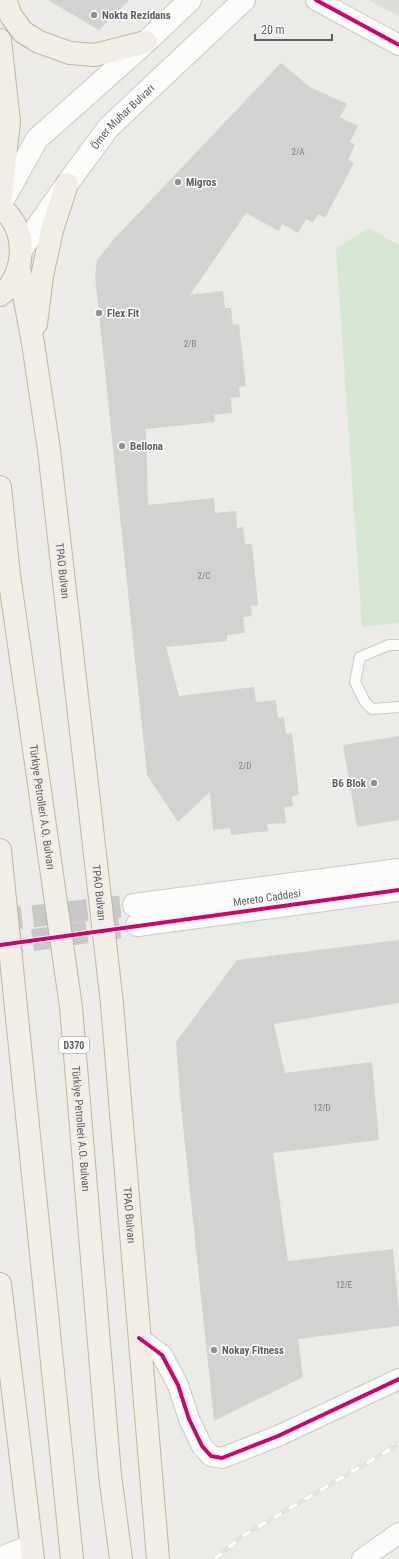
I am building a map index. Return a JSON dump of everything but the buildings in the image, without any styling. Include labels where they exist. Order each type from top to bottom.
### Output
[{"type":"highway","points":[[5,0],[11,16],[23,32],[39,42],[70,52],[95,55],[146,42]]},
{"type":"highway","points":[[0,40],[9,122],[0,204]]},
{"type":"highway","points":[[33,343],[42,276],[52,230],[67,184]]},
{"type":"highway","name":"TPAO Bulvarı","points":[[0,204],[11,218],[19,234],[20,259],[50,458],[112,1004],[158,1559]]},
{"type":"highway","points":[[0,295],[9,286],[20,259]]},
{"type":"highway","name":"Türkiye Petrolleri A.O. Bulvarı","points":[[0,487],[10,574],[71,1007],[115,1519],[121,1559]]},
{"type":"highway","points":[[0,850],[72,1559]]},
{"type":"highway","points":[[0,1284],[32,1552]]},
{"type":"main road","points":[[0,204],[37,139],[146,42],[190,0]]},
{"type":"main road","name":"Ömer Muhar Bulvarı","points":[[20,259],[67,184],[108,128],[244,0]]},
{"type":"main road","name":"Mereto Caddesi","points":[[399,870],[136,915],[399,890]]},
{"type":"main road","points":[[0,1558],[32,1552]]},
{"type":"street","points":[[316,0],[399,45]]},
{"type":"street","points":[[139,1338],[162,1355],[178,1385],[189,1419],[202,1446],[211,1456],[222,1458],[278,1436],[399,1379]]},
{"type":"street","points":[[362,1559],[399,1533]]},
{"type":"lane","points":[[399,644],[389,645],[360,657],[355,682],[365,702],[372,709],[399,707]]},
{"type":"shaded area","points":[[368,0],[399,0],[399,16]]},
{"type":"green space","points":[[368,228],[399,245],[399,623],[362,627],[336,249]]},
{"type":"tunnel","points":[[0,920],[134,905]]},
{"type":"tunnel","points":[[0,945],[137,925]]},
{"type":"railway","points":[[215,1559],[241,1537],[399,1444]]},
{"type":"cycle path","points":[[316,0],[399,45]]},
{"type":"cycle path","points":[[0,945],[399,890]]},
{"type":"cycle path","points":[[139,1338],[162,1355],[178,1385],[189,1419],[202,1446],[211,1456],[222,1458],[278,1436],[399,1379]]},
{"type":"place","name":"Nokta Rezidans","points":[[94,15]]},
{"type":"place","name":"Migros","points":[[178,182]]},
{"type":"place","name":"Flex Fit","points":[[99,313]]},
{"type":"place","name":"Bellona","points":[[122,446]]},
{"type":"place","name":"B6 Blok","points":[[374,783]]},
{"type":"place","name":"Nokay Fitness","points":[[214,1350]]}]
